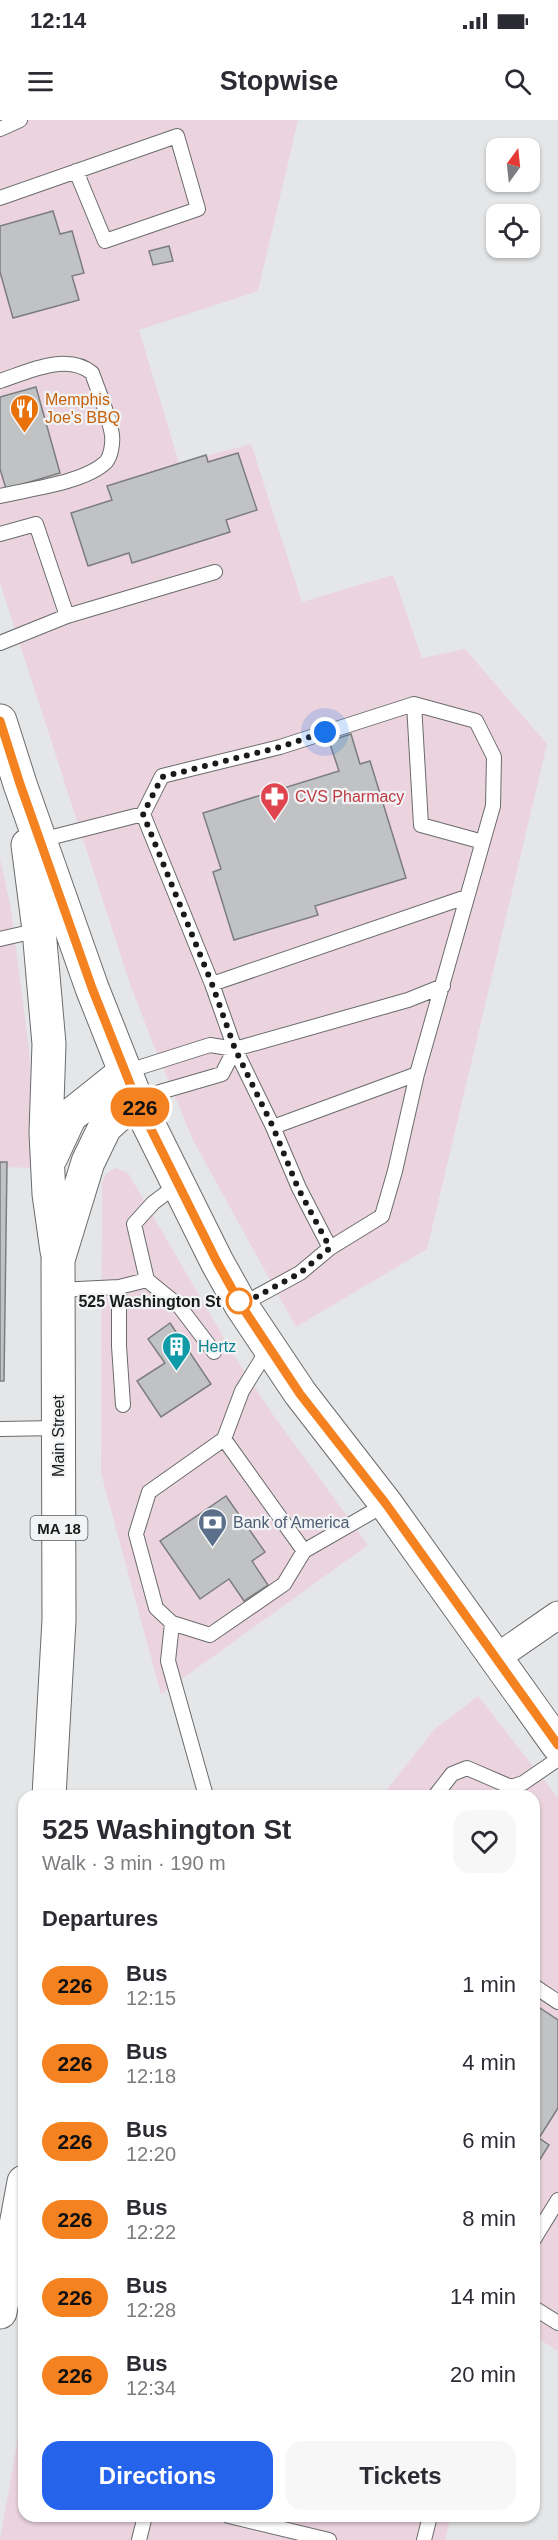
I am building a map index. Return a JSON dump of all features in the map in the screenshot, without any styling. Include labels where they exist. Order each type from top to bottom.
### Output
[{"type":"main road","points":[[0,721],[15,785],[39,930],[49,1044],[48,1164]]},
{"type":"main road","points":[[15,785],[41,840],[92,988],[130,1085],[241,1305],[300,1394],[386,1504],[558,1745]]},
{"type":"main road","name":"MA 18","points":[[58,1275],[48,1164],[61,1131],[70,1116],[130,1085]]},
{"type":"main road","name":"Main Street","points":[[49,1790],[59,1620],[58,1275],[88,1162],[105,1127],[130,1085]]},
{"type":"main road","points":[[0,2312],[18,2198]]},
{"type":"street","points":[[496,1658],[558,1615]]},
{"type":"lane","points":[[0,129],[20,120]]},
{"type":"lane","points":[[0,198],[76,171],[177,136],[198,208],[105,242],[76,171]]},
{"type":"lane","points":[[0,381],[67,362],[86,368],[92,373],[112,436],[112,448],[107,461],[88,473],[46,486],[0,496]]},
{"type":"lane","points":[[0,534],[36,524],[67,616]]},
{"type":"lane","points":[[0,643],[67,616],[215,572]]},
{"type":"lane","points":[[414,704],[421,825],[483,842]]},
{"type":"lane","points":[[41,840],[143,814],[162,777],[280,747],[414,704],[476,721],[494,757],[493,806],[417,1074],[395,1171],[382,1216],[330,1248],[300,1273],[241,1305]]},
{"type":"lane","points":[[143,814],[212,984],[235,1049],[273,1127],[298,1188],[330,1248]]},
{"type":"lane","points":[[212,984],[466,897]]},
{"type":"lane","points":[[0,939],[39,930]]},
{"type":"lane","points":[[130,1085],[210,1045],[235,1049],[408,1000],[443,986]]},
{"type":"lane","points":[[130,1085],[222,1074],[235,1049]]},
{"type":"lane","points":[[273,1127],[417,1074]]},
{"type":"lane","points":[[178,1183],[153,1203],[134,1224],[147,1280],[179,1306],[214,1352]]},
{"type":"lane","points":[[58,1275],[119,1287],[147,1280]]},
{"type":"lane","points":[[119,1287],[118,1346],[123,1405]]},
{"type":"lane","points":[[269,1347],[242,1391],[224,1439],[149,1492],[136,1534],[156,1608],[172,1623],[210,1635],[284,1584],[303,1551],[386,1504]]},
{"type":"lane","points":[[0,1428],[58,1428]]},
{"type":"lane","points":[[224,1439],[303,1551]]},
{"type":"lane","points":[[172,1623],[168,1661],[204,1790]]},
{"type":"lane","points":[[440,1790],[452,1774],[467,1768],[512,1787],[523,1783],[558,1759]]},
{"type":"lane","points":[[540,1990],[558,2002]]},
{"type":"lane","points":[[540,2229],[558,2200]]},
{"type":"lane","points":[[540,2312],[558,2323]]},
{"type":"lane","points":[[139,2540],[144,2522]]},
{"type":"lane","points":[[254,2522],[329,2540]]},
{"type":"lane","points":[[424,2540],[428,2522]]},
{"type":"shaded area","points":[[0,120],[298,120],[258,291],[139,330],[179,463],[251,444],[302,602],[393,575],[422,658],[465,649],[547,744],[427,1249],[296,1327],[193,1140],[154,1046],[130,984],[0,583]]},
{"type":"shaded area","points":[[0,858],[11,909],[29,1049],[35,1168],[0,1167]]},
{"type":"shaded area","points":[[115,1168],[128,1173],[235,1357],[271,1412],[368,1545],[161,1694],[101,1473],[102,1183],[106,1174]]},
{"type":"shaded area","points":[[478,1696],[558,1798],[558,2351],[540,2340],[540,1790],[387,1790],[434,1730]]},
{"type":"shaded area","points":[[18,2438],[18,2522],[450,2522],[445,2540],[0,2540]]},
{"type":"building","points":[[53,211],[60,234],[72,231],[84,273],[72,276],[79,300],[13,318],[0,272],[0,226]]},
{"type":"building","points":[[169,246],[173,261],[153,265],[149,251]]},
{"type":"building","name":"Memphis Joe's BBQ","points":[[36,387],[60,473],[6,489],[0,469],[0,397]]},
{"type":"building","points":[[238,453],[257,510],[226,520],[230,532],[132,563],[129,553],[88,566],[71,513],[112,500],[107,486],[206,455],[208,462]]},
{"type":"building","name":"CVS Pharmacy","points":[[351,734],[360,764],[370,761],[406,878],[315,906],[318,915],[234,940],[213,872],[221,869],[203,813],[339,771],[329,741]]},
{"type":"building","points":[[0,1162],[7,1162],[4,1381],[0,1381]]},
{"type":"building","name":"Hertz","points":[[170,1323],[211,1384],[161,1417],[137,1381],[165,1363],[148,1339]]},
{"type":"building","name":"Bank of America","points":[[226,1496],[265,1552],[252,1561],[268,1585],[244,1601],[229,1579],[200,1599],[160,1541]]},
{"type":"building","points":[[540,2008],[558,2020],[558,2108],[540,2136]]},
{"type":"building","points":[[540,2139],[549,2145],[540,2159]]},
{"type":"bus line","name":"226","points":[[0,721],[92,988],[136,1099],[217,1262],[241,1305],[300,1394],[386,1504],[558,1745]]},
{"type":"place","name":"Memphis Joe's BBQ","points":[[24,434]]},
{"type":"place","name":"CVS Pharmacy","points":[[274,822]]},
{"type":"place","name":"525 Washington St","points":[[239,1301]]},
{"type":"place","name":"Hertz","points":[[177,1372]]},
{"type":"place","name":"Bank of America","points":[[212,1548]]},
{"type":"route","points":[[239,1301],[241,1305],[300,1273],[330,1248],[298,1188],[273,1127],[235,1049],[212,984],[143,814],[162,777],[280,747],[325,732]]}]
